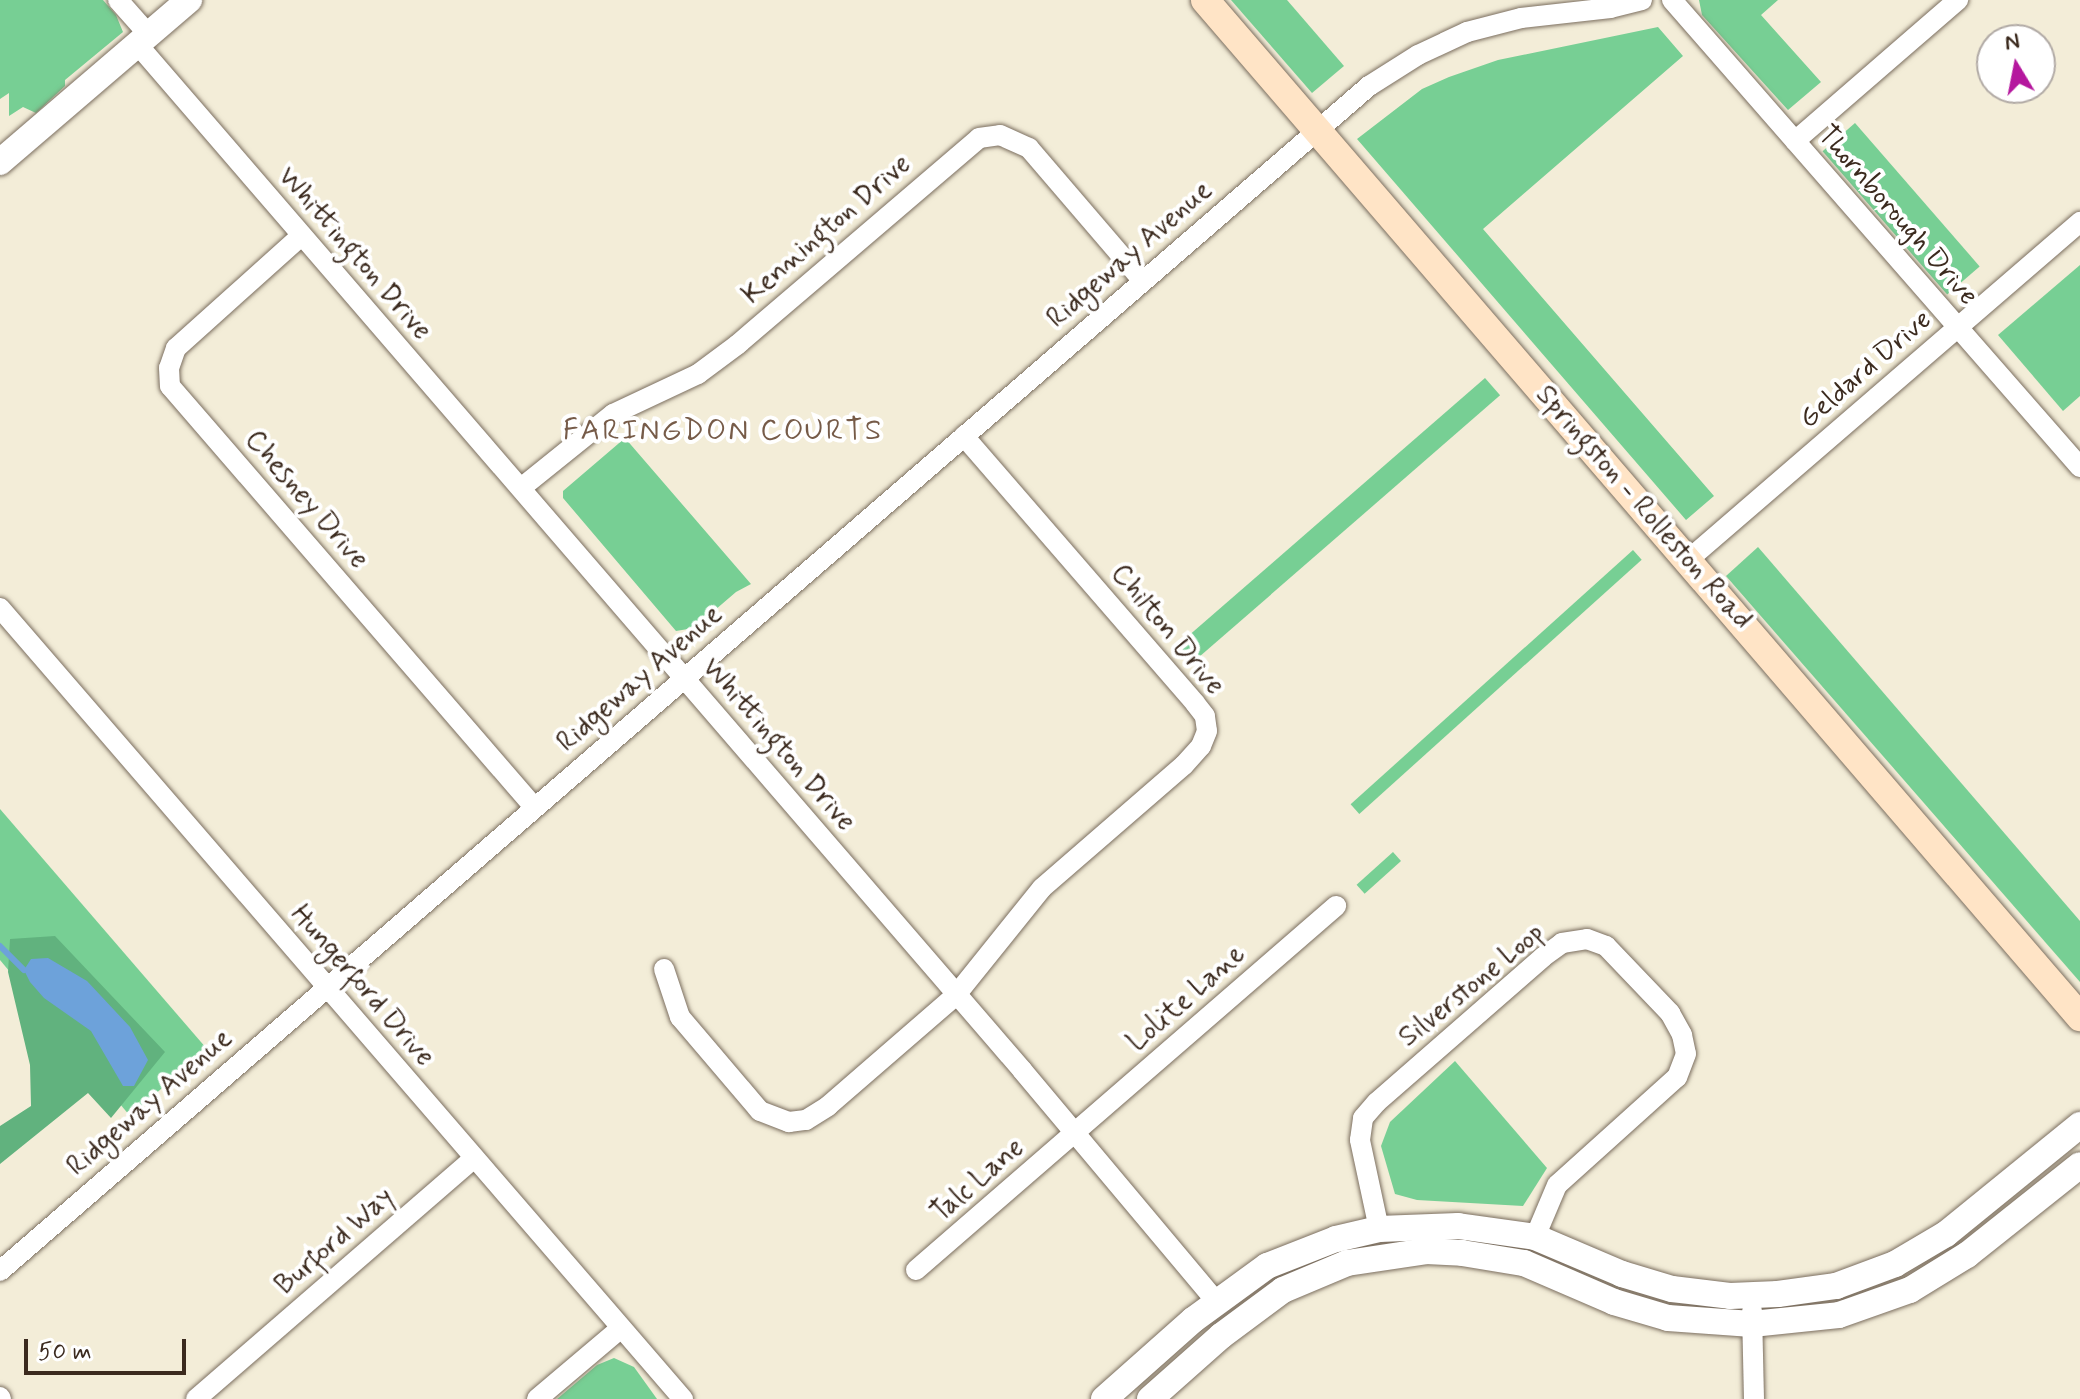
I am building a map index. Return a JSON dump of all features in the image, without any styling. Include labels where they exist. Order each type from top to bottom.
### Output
[{"type":"main road","name":"Springston - Rolleston Road","points":[[1205,0],[2080,1017]]},
{"type":"street","name":"Whittington Drive","points":[[118,0],[143,40],[301,236],[521,488],[1217,1302]]},
{"type":"street","points":[[0,162],[189,0]]},
{"type":"street","name":"Ridgeway Avenue","points":[[0,1271],[1382,77],[1454,38],[1521,18],[1610,8],[1642,0]]},
{"type":"street","name":"Thornborough Drive","points":[[1672,0],[2080,467]]},
{"type":"street","points":[[1795,141],[1958,0]]},
{"type":"street","name":"Kennington Drive","points":[[521,488],[613,414],[698,374],[737,345],[979,138],[1000,135],[1029,148],[1143,281]]},
{"type":"street","name":"Geldard Drive","points":[[1688,560],[2080,222]]},
{"type":"street","name":"Chesney Drive","points":[[301,236],[176,348],[169,368],[170,386],[534,807]]},
{"type":"street","name":"Chilton Drive","points":[[956,995],[1042,888],[1184,765],[1201,746],[1207,731],[1205,716],[1195,703],[964,436]]},
{"type":"street","name":"Hungerford Drive","points":[[0,608],[683,1399]]},
{"type":"street","name":"Lolite Lane","points":[[1075,1134],[1336,906]]},
{"type":"street","name":"Silverstone Loop","points":[[1379,1229],[1360,1140],[1363,1118],[1377,1102],[1543,957],[1562,943],[1587,939],[1606,946],[1670,1013],[1682,1035],[1686,1054],[1677,1077],[1557,1185],[1535,1237]]},
{"type":"street","points":[[664,969],[680,1017],[760,1111],[789,1122],[806,1120],[828,1106],[956,995]]},
{"type":"street","points":[[1104,1399],[1217,1302],[1267,1266],[1336,1239],[1379,1229],[1458,1226],[1535,1237],[1622,1274],[1672,1289],[1753,1296],[1836,1286],[1895,1264],[1946,1234],[2080,1125]]},
{"type":"street","name":"Talc Lane","points":[[916,1270],[1075,1134]]},
{"type":"street","name":"Burford Way","points":[[196,1399],[474,1158]]},
{"type":"street","points":[[1150,1399],[1221,1336],[1283,1290],[1347,1263],[1426,1251],[1524,1263],[1614,1302],[1668,1318],[1752,1324],[1839,1315],[1910,1290],[1967,1255],[2080,1165]]},
{"type":"street","points":[[1753,1296],[1754,1399]]},
{"type":"street","points":[[537,1399],[621,1328]]},
{"type":"green space","points":[[0,0],[103,0],[116,15],[123,32],[65,80],[65,86],[36,113],[23,107],[9,116],[9,93],[0,99]]},
{"type":"green space","points":[[1231,0],[1287,0],[1344,66],[1312,93]]},
{"type":"green space","points":[[1699,0],[1778,0],[1761,15],[1821,82],[1788,110],[1702,15]]},
{"type":"green space","points":[[1658,27],[1683,56],[1483,229],[1714,496],[1686,520],[1357,139],[1422,89],[1449,77],[1498,60]]},
{"type":"green space","points":[[1855,123],[1980,266],[1947,295],[1823,151]]},
{"type":"green space","points":[[2080,265],[2080,396],[2063,411],[1998,335]]},
{"type":"green space","points":[[1485,378],[1500,395],[1191,664],[1176,647]]},
{"type":"green space","points":[[625,438],[751,584],[736,592],[694,628],[676,631],[563,498],[563,491]]},
{"type":"green space","points":[[1758,547],[2080,921],[2080,982],[1726,576]]},
{"type":"green space","points":[[1633,550],[1642,560],[1359,814],[1351,804]]},
{"type":"green space","points":[[0,809],[207,1049],[130,1116],[0,960]]},
{"type":"green space","points":[[1393,852],[1401,861],[1365,894],[1357,885]]},
{"type":"green space","points":[[55,936],[165,1052],[111,1118],[88,1093],[0,1164],[0,1126],[31,1106],[30,1065],[8,972],[10,939]]},
{"type":"green space","points":[[1455,1061],[1547,1168],[1523,1206],[1417,1200],[1395,1194],[1381,1146],[1390,1122]]},
{"type":"green space","points":[[614,1358],[634,1367],[657,1399],[557,1399],[597,1365]]},
{"type":"water","points":[[48,958],[87,981],[130,1027],[148,1060],[134,1086],[123,1086],[91,1031],[44,998],[30,982],[24,970],[31,959]]},
{"type":"waterway","points":[[0,946],[24,970]]},
{"type":"district","name":"FARINGDON COURTS","points":[[723,431]]}]
